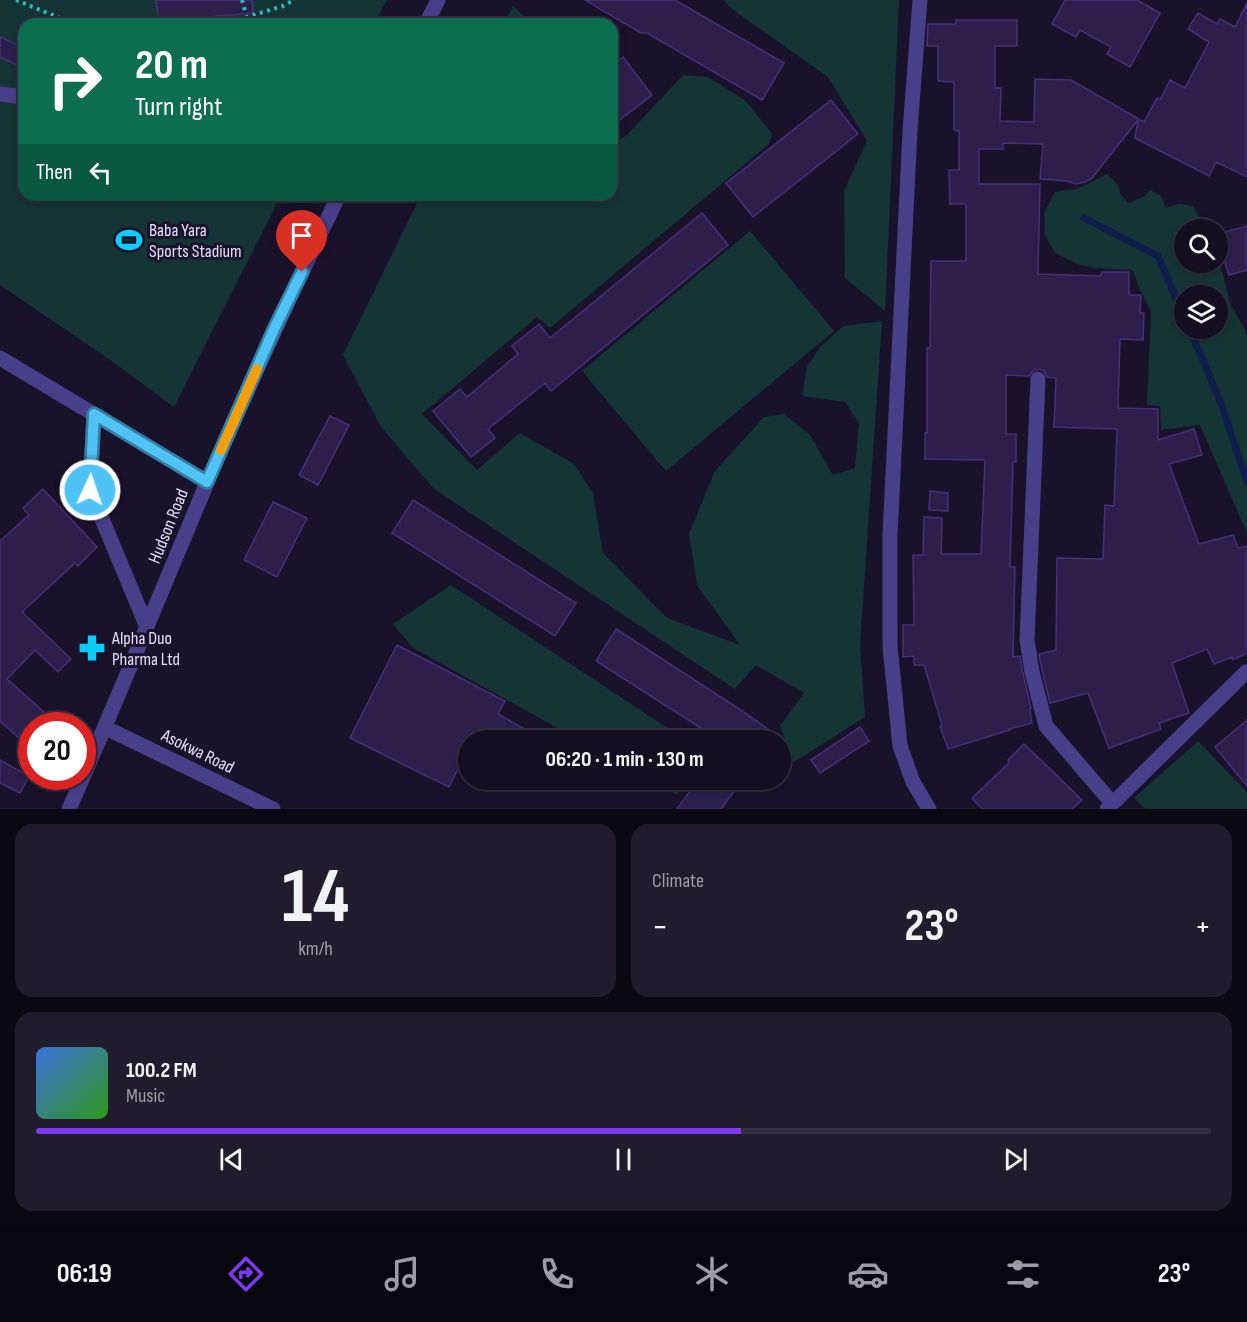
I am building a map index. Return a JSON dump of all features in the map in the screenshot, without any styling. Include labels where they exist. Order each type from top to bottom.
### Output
[{"type":"street","points":[[429,18],[438,0]]},
{"type":"street","points":[[920,0],[910,131],[890,536],[890,635],[900,746],[913,782],[929,809]]},
{"type":"street","points":[[0,94],[18,96]]},
{"type":"street","name":"Hudson Road","points":[[69,809],[106,728],[207,482],[274,329],[336,201]]},
{"type":"street","points":[[0,358],[207,482]]},
{"type":"street","points":[[1038,379],[1027,640],[1032,672],[1046,726],[1110,806],[1246,672]]},
{"type":"street","points":[[94,414],[90,490],[147,627]]},
{"type":"street","name":"Asokwa Road","points":[[106,728],[273,809]]},
{"type":"path","points":[[16,0],[59,18]]},
{"type":"path","points":[[242,0],[245,11]]},
{"type":"path","points":[[244,18],[283,6],[294,0]]},
{"type":"green space","name":"Baba Yara Sports Stadium","points":[[0,0],[387,0],[377,18],[18,18],[18,201],[278,201],[174,407],[113,362],[0,285]]},
{"type":"green space","points":[[724,0],[899,0],[885,311],[845,278],[844,191],[867,141],[828,77],[729,7]]},
{"type":"green space","points":[[513,6],[526,18],[507,18]]},
{"type":"green space","points":[[683,75],[708,77],[746,101],[772,134],[769,144],[550,328],[537,317],[422,414],[477,470],[520,433],[574,464],[593,493],[603,553],[667,618],[740,645],[697,585],[689,534],[715,471],[764,417],[784,414],[810,435],[833,475],[855,468],[859,423],[845,402],[802,396],[807,367],[820,347],[843,326],[882,321],[860,645],[865,717],[794,762],[791,754],[791,730],[782,730],[780,726],[804,693],[756,665],[735,689],[434,489],[381,427],[343,355],[418,201],[618,201],[618,140],[627,135]]},
{"type":"green space","points":[[1107,174],[1118,185],[1120,194],[1129,203],[1145,196],[1150,190],[1161,196],[1166,208],[1178,204],[1193,206],[1200,219],[1174,219],[1174,273],[1222,273],[1226,285],[1174,285],[1174,339],[1228,339],[1228,294],[1247,338],[1247,533],[1200,425],[1161,430],[1160,406],[1147,405],[1151,311],[1133,270],[1095,268],[1077,264],[1055,253],[1045,235],[1044,213],[1055,192],[1077,189]]},
{"type":"green space","points":[[750,231],[834,331],[666,471],[582,371]]},
{"type":"green space","points":[[451,585],[670,730],[561,730],[413,648],[393,624]]},
{"type":"green space","points":[[1198,741],[1247,792],[1247,809],[1145,809],[1134,798]]},
{"type":"green space","points":[[668,790],[680,790],[677,795]]},
{"type":"building","points":[[156,0],[252,0],[253,13],[194,18],[159,18]]},
{"type":"building","points":[[585,0],[675,0],[784,63],[762,100],[647,33],[641,33]]},
{"type":"building","points":[[1065,0],[1137,0],[1160,13],[1130,67],[1107,54],[1111,47],[1080,30],[1076,37],[1052,24]]},
{"type":"building","points":[[1247,3],[1247,177],[1216,162],[1209,176],[1135,138],[1138,120],[1092,178],[1085,182],[1076,184],[1040,179],[1043,144],[1003,143],[1003,149],[979,149],[979,184],[1040,184],[1038,274],[1101,276],[1102,272],[1129,272],[1129,295],[1141,295],[1140,313],[1144,313],[1143,340],[1120,339],[1118,408],[1158,409],[1158,440],[1194,429],[1202,455],[1169,464],[1199,544],[1233,535],[1238,548],[1247,546],[1247,653],[1233,660],[1232,657],[1214,664],[1207,649],[1172,663],[1189,713],[1159,723],[1161,729],[1109,748],[1088,693],[1050,703],[1039,654],[1056,650],[1057,558],[1103,559],[1105,505],[1114,506],[1117,429],[1054,427],[1056,378],[1047,377],[1044,371],[1039,369],[1033,371],[1029,376],[1006,375],[1006,434],[1016,434],[1010,567],[1015,567],[1013,657],[1020,656],[1032,723],[948,749],[924,665],[914,665],[914,656],[903,657],[903,625],[914,625],[913,555],[923,555],[924,517],[942,518],[941,554],[981,554],[985,460],[925,459],[931,261],[966,261],[966,204],[950,204],[949,170],[959,170],[959,131],[954,130],[954,82],[938,81],[938,46],[927,46],[928,24],[956,24],[956,20],[1017,20],[1017,46],[995,46],[995,88],[1001,88],[1000,121],[1034,122],[1035,79],[1071,80],[1144,122],[1157,98],[1160,100],[1170,80],[1185,88],[1209,42],[1188,29],[1198,13],[1217,24],[1220,19],[1235,27]]},
{"type":"building","points":[[0,37],[18,45],[18,65],[0,57]]},
{"type":"building","points":[[623,57],[652,95],[618,121],[618,61]]},
{"type":"building","points":[[831,100],[858,134],[753,217],[726,183]]},
{"type":"building","points":[[702,213],[728,245],[551,391],[545,383],[488,429],[495,438],[471,457],[433,411],[460,389],[467,397],[518,354],[512,346],[539,324],[550,338]]},
{"type":"building","points":[[1247,226],[1247,270],[1229,275],[1228,272],[1228,231]]},
{"type":"building","points":[[330,416],[349,425],[318,485],[299,475]]},
{"type":"building","points":[[43,489],[97,547],[78,566],[75,563],[22,612],[71,659],[58,672],[35,650],[7,679],[44,712],[18,712],[18,737],[0,721],[0,541],[29,515],[23,508]]},
{"type":"building","points":[[930,491],[948,493],[948,511],[929,510]]},
{"type":"building","points":[[413,500],[576,603],[555,636],[392,533]]},
{"type":"building","points":[[273,502],[307,518],[277,577],[244,560]]},
{"type":"building","points":[[616,629],[769,730],[704,730],[596,661]]},
{"type":"building","points":[[397,645],[505,701],[498,714],[526,730],[458,730],[458,769],[449,787],[350,738]]},
{"type":"building","points":[[1247,720],[1247,786],[1215,747]]},
{"type":"building","points":[[860,727],[869,741],[820,773],[811,760]]},
{"type":"building","points":[[1024,744],[1082,800],[1072,809],[982,809],[972,798],[1010,762],[1008,760]]},
{"type":"building","points":[[0,760],[18,770],[18,790],[22,790],[20,793],[0,783]]},
{"type":"building","points":[[691,790],[735,790],[721,809],[677,809]]},
{"type":"waterway","points":[[1084,218],[1158,256],[1174,293]]},
{"type":"waterway","points":[[1194,339],[1221,403],[1247,482]]},
{"type":"slow traffic","points":[[221,450],[257,369]]},
{"type":"place","name":"Baba Yara Sports Stadium","points":[[129,240]]},
{"type":"place","name":"Alpha Duo Pharma Ltd","points":[[92,648]]},
{"type":"route","points":[[90,490],[94,414],[207,482],[274,329],[302,272]]}]
